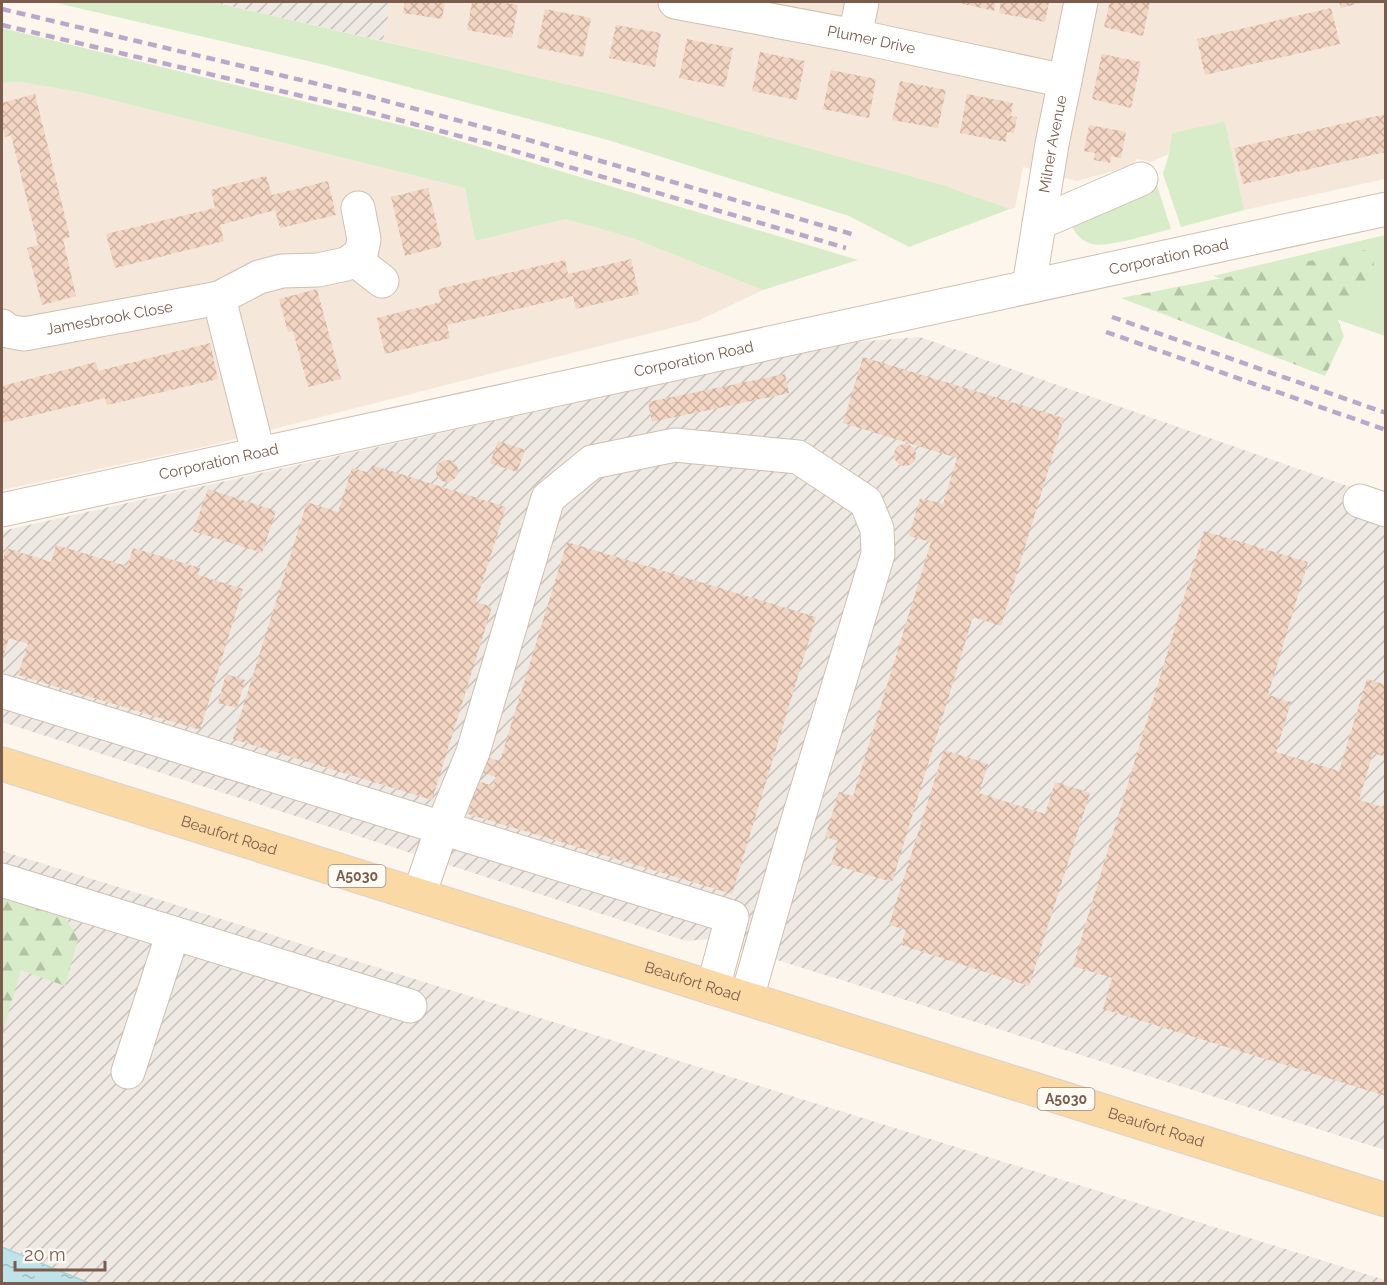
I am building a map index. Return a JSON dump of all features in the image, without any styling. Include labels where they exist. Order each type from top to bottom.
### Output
[{"type":"main road","name":"Beaufort Road","points":[[2,764],[1386,1200]]},
{"type":"street","name":"Plumer Drive","points":[[675,2],[855,36],[1065,81]]},
{"type":"street","points":[[855,36],[862,2]]},
{"type":"street","name":"Milner Avenue","points":[[1029,286],[1081,2]]},
{"type":"street","points":[[1039,223],[1141,179]]},
{"type":"street","points":[[358,208],[364,239],[361,254],[354,259],[382,280]]},
{"type":"street","name":"Corporation Road","points":[[2,510],[258,452],[1386,209]]},
{"type":"street","name":"Jamesbrook Close","points":[[2,326],[8,331],[24,334],[219,298],[259,277],[282,271],[318,270],[346,264],[354,259]]},
{"type":"street","points":[[219,298],[258,452]]},
{"type":"street","points":[[419,895],[442,828],[473,752],[548,498],[592,462],[675,445],[798,457],[866,502],[877,529],[878,554],[794,832],[747,998]]},
{"type":"street","points":[[2,691],[732,917],[713,988]]},
{"type":"street","points":[[2,880],[410,1006]]},
{"type":"street","points":[[128,1072],[173,933]]},
{"type":"shaded area","points":[[213,2],[391,2],[383,41]]},
{"type":"shaded area","points":[[391,2],[1385,2],[1385,179],[1244,210],[1225,121],[1172,133],[1169,154],[1151,162],[1137,159],[1132,166],[1077,181],[1023,167],[1015,208],[1010,209],[943,185],[627,98],[383,41]]},
{"type":"shaded area","points":[[21,82],[79,92],[465,188],[475,241],[566,219],[632,238],[763,290],[698,321],[207,446],[2,490],[2,83]]},
{"type":"shaded area","points":[[920,337],[1385,499],[1385,1150],[710,939],[686,941],[2,722],[2,531],[843,343]]},
{"type":"shaded area","points":[[2,851],[1385,1280],[1385,1283],[89,1283],[2,1246]]},
{"type":"green space","points":[[52,2],[213,2],[627,98],[943,185],[1010,209],[909,247],[849,216],[608,140],[325,65]]},
{"type":"green space","points":[[2,28],[433,133],[858,260],[763,290],[632,238],[566,219],[475,241],[465,188],[79,92],[21,82],[2,83]]},
{"type":"green space","points":[[1225,121],[1244,210],[1181,227],[1163,174],[1172,133]]},
{"type":"green space","points":[[1156,182],[1171,229],[1099,245],[1088,243],[1081,238],[1069,221]]},
{"type":"green space","points":[[1385,235],[1385,336],[1213,276]]},
{"type":"green space","points":[[1375,248],[1372,285],[1332,305],[1344,336],[1325,376],[1121,298]]},
{"type":"green space","points":[[11,896],[62,911],[78,939],[65,986],[21,970],[2,1035],[2,900]]},
{"type":"water","points":[[2,1247],[89,1283],[2,1283]]},
{"type":"building","points":[[405,2],[445,2],[442,19],[403,13]]},
{"type":"building","points":[[472,2],[500,2],[518,5],[512,38],[467,30]]},
{"type":"building","points":[[955,2],[996,2],[994,11]]},
{"type":"building","points":[[1001,2],[1049,2],[1045,22],[999,13]]},
{"type":"building","points":[[1110,2],[1150,2],[1143,36],[1104,27]]},
{"type":"building","points":[[1339,2],[1364,2],[1341,8]]},
{"type":"building","points":[[1331,8],[1340,44],[1205,75],[1197,39]]},
{"type":"building","points":[[545,9],[591,18],[583,57],[537,48]]},
{"type":"building","points":[[616,25],[661,33],[655,67],[609,58]]},
{"type":"building","points":[[687,39],[733,48],[725,87],[679,78]]},
{"type":"building","points":[[760,52],[805,61],[797,100],[752,91]]},
{"type":"building","points":[[1102,54],[1141,62],[1131,108],[1092,99]]},
{"type":"building","points":[[831,70],[876,79],[869,118],[823,109]]},
{"type":"building","points":[[900,81],[946,90],[938,128],[892,120]]},
{"type":"building","points":[[35,94],[70,237],[63,239],[76,296],[42,305],[27,248],[38,245],[11,135],[5,137],[2,123],[2,103]]},
{"type":"building","points":[[967,94],[1013,103],[1011,116],[1017,117],[1014,133],[1007,132],[1006,142],[960,133]]},
{"type":"building","points":[[1386,114],[1386,152],[1243,184],[1234,148]]},
{"type":"building","points":[[1089,125],[1126,132],[1121,158],[1111,156],[1110,163],[1094,160],[1095,153],[1084,151]]},
{"type":"building","points":[[266,176],[272,195],[328,181],[336,215],[280,228],[275,210],[220,225],[224,241],[115,268],[106,234],[215,208],[211,190]]},
{"type":"building","points":[[428,188],[442,246],[405,256],[391,197]]},
{"type":"building","points":[[631,259],[639,294],[576,309],[573,296],[447,325],[450,338],[385,354],[377,318],[441,302],[438,289],[565,260],[568,274]]},
{"type":"building","points":[[317,289],[341,379],[308,387],[293,331],[288,332],[279,299]]},
{"type":"building","points":[[210,343],[218,379],[107,405],[105,398],[2,423],[2,386],[96,362],[98,371]]},
{"type":"building","points":[[863,357],[1064,418],[1001,626],[973,617],[892,882],[831,864],[838,841],[825,837],[839,792],[853,796],[931,542],[909,536],[920,498],[943,504],[957,458],[843,423]]},
{"type":"building","points":[[785,374],[789,393],[652,422],[648,402]]},
{"type":"building","points":[[498,441],[525,450],[517,472],[490,463]]},
{"type":"building","points":[[901,444],[909,444],[916,451],[916,459],[909,466],[901,466],[894,459],[894,451]]},
{"type":"building","points":[[447,460],[455,463],[458,471],[455,479],[447,482],[439,479],[436,471],[439,463]]},
{"type":"building","points":[[372,465],[506,507],[476,602],[492,607],[432,800],[233,739],[307,502],[338,512],[352,468],[370,473]]},
{"type":"building","points":[[208,489],[276,511],[262,553],[193,531]]},
{"type":"building","points":[[1204,531],[1308,562],[1268,695],[1291,702],[1276,752],[1339,771],[1367,679],[1386,685],[1386,757],[1373,753],[1359,800],[1386,808],[1386,1096],[1103,1009],[1112,978],[1073,966]]},
{"type":"building","points":[[567,542],[816,617],[732,894],[465,813],[475,780],[493,786],[496,777],[480,772],[485,757],[500,761]]},
{"type":"building","points":[[56,545],[127,566],[133,548],[200,568],[198,575],[243,589],[200,730],[18,675],[28,644],[9,638],[2,662],[2,564],[6,548],[51,562]]},
{"type":"building","points":[[226,674],[245,680],[237,708],[218,703]]},
{"type":"building","points":[[944,750],[988,764],[979,793],[1045,814],[1055,782],[1090,793],[1029,986],[901,945],[906,930],[889,925]]},
{"type":"railway","points":[[2,9],[364,95],[501,132],[855,235]]},
{"type":"railway","points":[[2,25],[361,110],[497,146],[846,248]]},
{"type":"railway","points":[[1112,317],[1386,413]]},
{"type":"railway","points":[[1106,332],[1386,430]]}]
